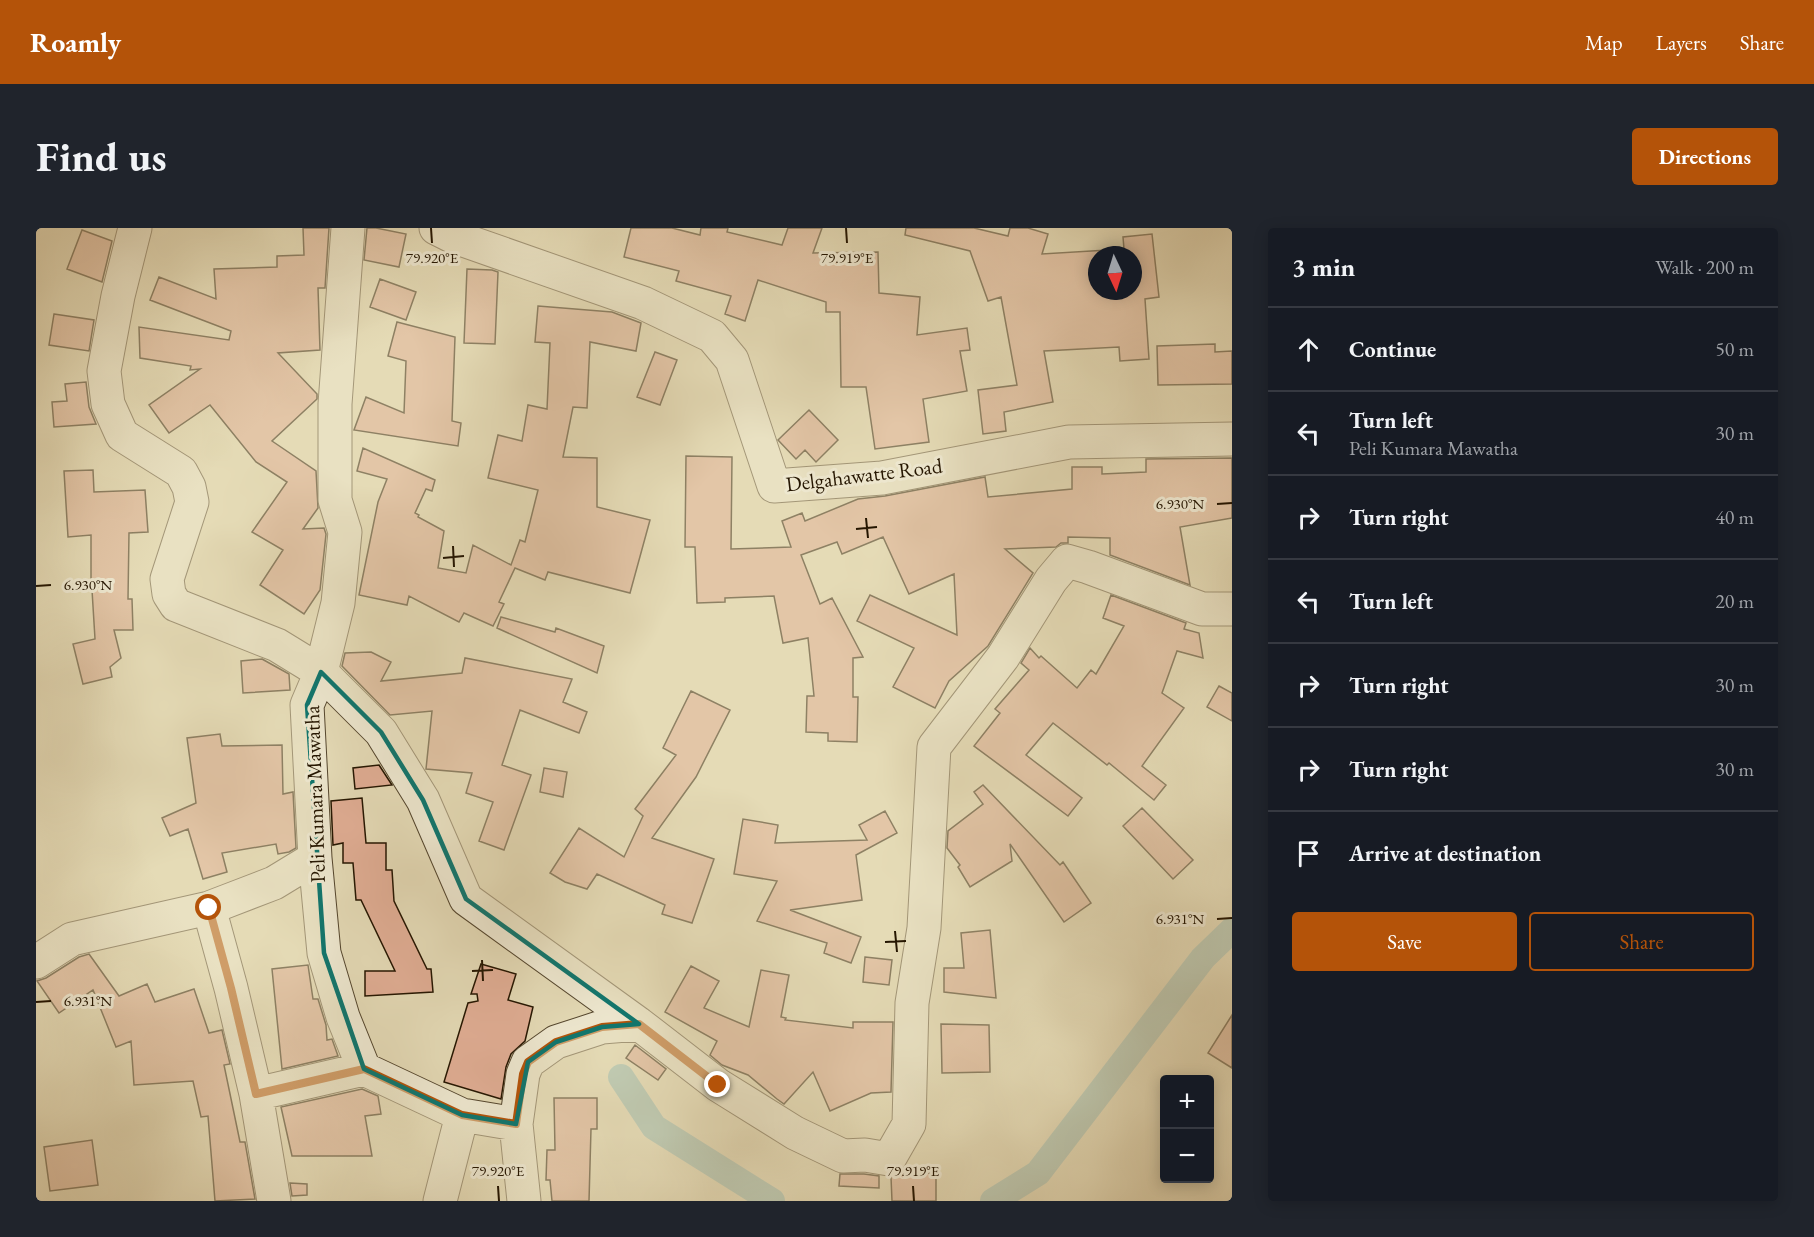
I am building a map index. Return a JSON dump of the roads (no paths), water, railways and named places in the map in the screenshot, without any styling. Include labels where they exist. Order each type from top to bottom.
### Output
[{"type":"street","points":[[135,228],[118,296],[104,371],[108,404],[122,435],[181,472],[189,487],[192,502],[166,579],[169,594],[176,605],[277,645],[321,672],[381,732],[423,800],[466,898],[639,1024],[718,1085],[795,1133],[843,1156],[865,1155],[889,1160],[909,1124],[912,1003],[924,928],[934,747],[1003,657],[1051,580],[1067,561],[1202,609],[1232,609]]},
{"type":"street","name":"Peli Kumara Mawatha","points":[[348,228],[335,404],[335,500],[345,532],[338,603],[321,672],[307,705],[315,858],[324,953],[343,1017],[364,1069]]},
{"type":"street","name":"Delgahawatte Road","points":[[436,228],[452,236],[643,303],[711,336],[732,360],[774,486],[882,478],[1069,442],[1232,439]]},
{"type":"street","points":[[36,962],[72,939],[209,908],[274,883],[315,858]]},
{"type":"street","points":[[209,908],[256,1094],[274,1201]]},
{"type":"street","points":[[524,1201],[516,1124],[523,1074],[528,1062],[556,1042],[602,1027],[639,1024]]},
{"type":"street","points":[[256,1094],[364,1069],[462,1115],[516,1124]]},
{"type":"street","points":[[440,1201],[462,1115]]},
{"type":"waterway","points":[[993,1201],[1038,1173],[1203,958],[1232,930]]},
{"type":"waterway","points":[[621,1077],[654,1127],[772,1201]]}]
